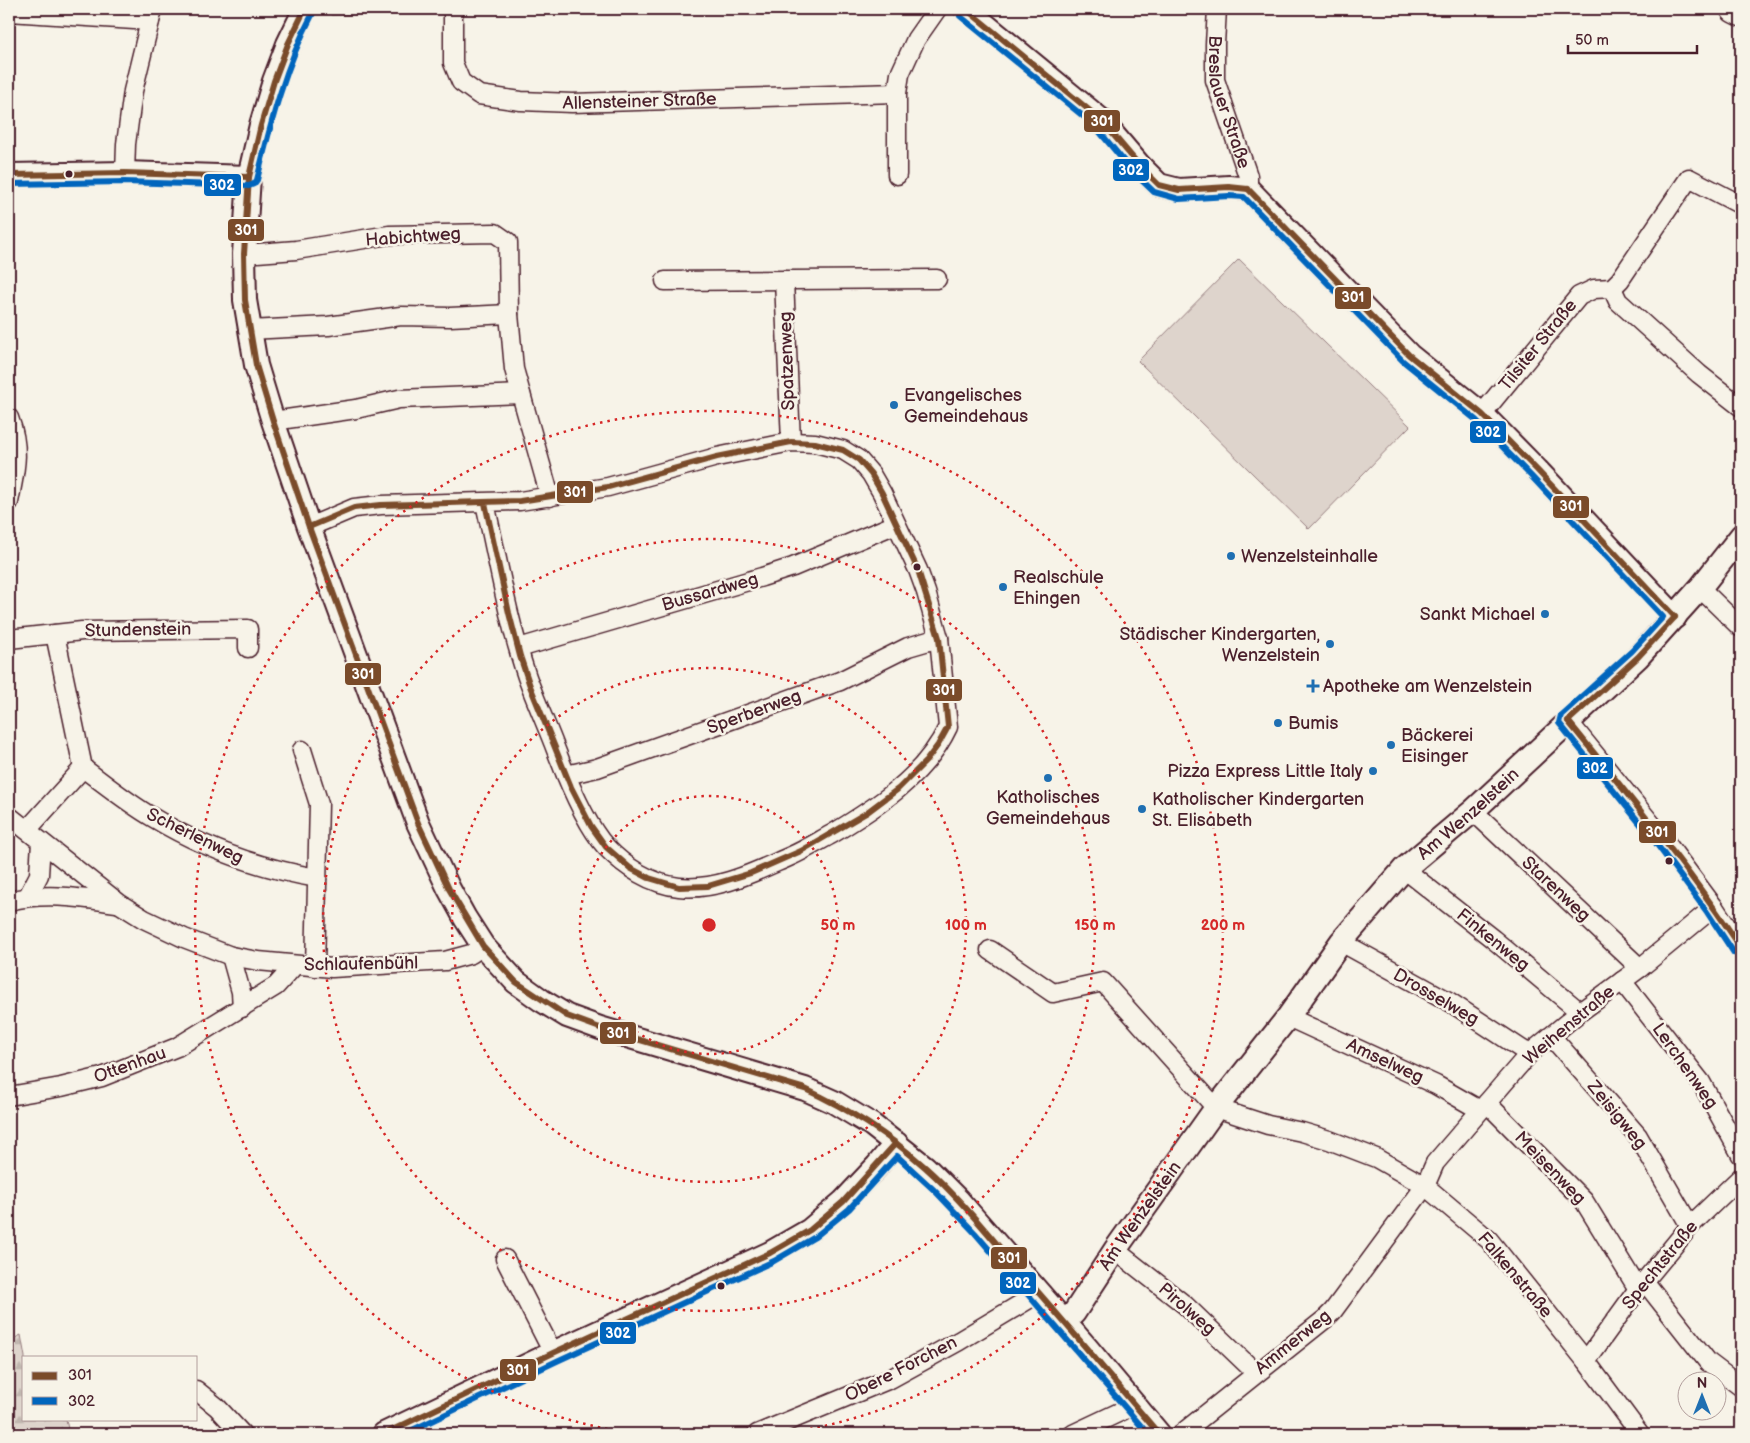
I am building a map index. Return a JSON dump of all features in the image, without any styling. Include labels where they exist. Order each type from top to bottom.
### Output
[{"type":"main road","points":[[1735,9],[1741,12]]},
{"type":"street","points":[[305,9],[288,44],[274,81],[249,177],[244,254],[245,300],[249,330],[256,364],[273,421],[309,527],[418,823],[449,889],[483,946],[516,982],[540,1000],[567,1016],[805,1090],[857,1114],[926,1167],[958,1200],[1159,1434]]},
{"type":"street","name":"Allensteiner Straße","points":[[453,9],[453,63],[461,82],[479,95],[521,101],[572,103],[897,93]]},
{"type":"street","points":[[897,175],[897,93],[900,74],[916,39],[937,9]]},
{"type":"street","points":[[966,9],[1100,119],[1139,166],[1159,185],[1178,190],[1230,187],[1248,190]]},
{"type":"street","name":"Breslauer Straße","points":[[1217,9],[1215,80],[1248,176],[1248,190],[1409,355],[1482,414],[1674,617]]},
{"type":"street","points":[[9,12],[151,15],[133,91],[126,144],[125,174]]},
{"type":"street","points":[[9,175],[125,174],[249,177]]},
{"type":"street","points":[[1741,205],[1689,178],[1631,265],[1612,288],[1618,301],[1699,374],[1741,407]]},
{"type":"street","name":"Habichtweg","points":[[244,254],[296,250],[389,235],[495,233],[508,242],[509,314],[514,368],[550,497]]},
{"type":"street","points":[[665,281],[938,279]]},
{"type":"street","name":"Spatzenweg","points":[[784,280],[791,442]]},
{"type":"street","name":"Tilsiter Straße","points":[[1482,414],[1579,296],[1594,289],[1612,288]]},
{"type":"street","points":[[249,330],[328,326],[401,316],[450,317],[509,314]]},
{"type":"street","points":[[273,421],[356,409],[399,398],[521,394]]},
{"type":"street","points":[[9,418],[15,436],[17,463],[9,502]]},
{"type":"street","points":[[309,527],[354,508],[381,505],[520,501],[608,487],[717,457],[791,442],[828,446],[843,450],[859,460],[871,474],[918,570],[939,638],[948,727],[932,755],[874,808],[799,853],[737,879],[704,887],[680,887],[660,883],[636,872],[605,846],[587,819],[566,775],[527,677],[485,503]]},
{"type":"street","name":"Bussardweg","points":[[519,648],[793,567],[896,524]]},
{"type":"street","name":"Am Wenzelstein","points":[[1063,1321],[1074,1313],[1115,1250],[1216,1108],[1288,1017],[1341,942],[1404,869],[1473,811],[1638,657],[1700,588],[1741,536]]},
{"type":"street","points":[[1700,588],[1741,628]]},
{"type":"street","name":"Stundenstein","points":[[9,639],[115,630],[248,629],[248,648]]},
{"type":"street","points":[[27,830],[83,768],[55,634]]},
{"type":"street","name":"Sperberweg","points":[[566,775],[597,768],[840,681],[908,647],[939,638]]},
{"type":"street","points":[[1568,721],[1662,837],[1714,907],[1741,948]]},
{"type":"street","points":[[302,750],[319,804],[315,967]]},
{"type":"street","name":"Scherlenweg","points":[[83,768],[139,809],[194,840],[256,864],[288,873],[317,878]]},
{"type":"street","name":"Starenweg","points":[[1473,811],[1640,968]]},
{"type":"street","name":"Schlaufenbühl","points":[[9,816],[120,904],[144,919],[184,938],[231,956],[332,968],[445,961],[471,954],[483,946]]},
{"type":"street","points":[[28,896],[39,875],[41,842]]},
{"type":"street","name":"Finkenweg","points":[[1404,869],[1493,939],[1580,1012]]},
{"type":"street","points":[[9,901],[28,896],[54,895],[120,904]]},
{"type":"street","name":"Weihenstraße","points":[[1425,1186],[1435,1163],[1530,1054],[1580,1012],[1640,968],[1714,907]]},
{"type":"street","name":"Drosselweg","points":[[1341,942],[1450,1002],[1530,1054]]},
{"type":"street","points":[[990,950],[1053,993],[1103,982],[1216,1108]]},
{"type":"street","points":[[231,956],[242,1008]]},
{"type":"street","name":"Ottenhau","points":[[9,1096],[61,1087],[102,1077],[177,1047],[276,986],[296,965]]},
{"type":"street","name":"Lerchenweg","points":[[1622,981],[1701,1082],[1741,1155]]},
{"type":"street","name":"Amselweg","points":[[1288,1017],[1483,1106]]},
{"type":"street","name":"Zeisigweg","points":[[1551,1036],[1638,1136],[1690,1226]]},
{"type":"street","name":"Meisenweg","points":[[1483,1106],[1584,1201],[1641,1286],[1708,1362],[1741,1387]]},
{"type":"street","name":"Falkenstraße","points":[[1216,1108],[1268,1125],[1330,1140],[1376,1158],[1425,1186],[1489,1240],[1586,1360],[1640,1434]]},
{"type":"street","points":[[384,1434],[553,1353],[770,1253],[810,1230],[843,1202],[896,1143]]},
{"type":"street","name":"Spechtstraße","points":[[1586,1360],[1641,1286],[1690,1226],[1741,1177]]},
{"type":"street","name":"Ammerweg","points":[[1181,1434],[1333,1311],[1425,1186]]},
{"type":"street","name":"Pirolweg","points":[[1115,1250],[1185,1305],[1256,1373]]},
{"type":"street","points":[[505,1259],[553,1353]]},
{"type":"street","name":"Obere Forchen","points":[[757,1434],[890,1378],[975,1332],[1039,1293]]},
{"type":"street","points":[[198,1392],[242,1434]]},
{"type":"street","points":[[1072,1434],[1124,1410],[1134,1403]]},
{"type":"green space","points":[[328,9],[442,9],[437,12],[331,15]]},
{"type":"green space","points":[[1239,259],[1410,426],[1309,529],[1138,361]]},
{"type":"green space","points":[[21,1335],[25,1356],[22,1356],[22,1420],[66,1420],[69,1434],[9,1434],[9,1341]]},
{"type":"transit line","name":"301","points":[[305,9],[288,44],[274,81],[249,177],[244,254],[245,300],[256,365],[309,527],[418,823],[449,889],[483,946],[516,982],[567,1016],[600,1028],[805,1089],[837,1105],[883,1134],[925,1167],[964,1206],[1159,1434]]},
{"type":"transit line","name":"301","points":[[966,9],[1100,119],[1139,165],[1159,185],[1179,190],[1229,187],[1248,189]]},
{"type":"transit line","name":"302","points":[[9,184],[125,182],[249,186],[254,184],[257,180],[273,116],[294,53],[313,13]]},
{"type":"transit line","name":"302","points":[[960,16],[1094,125],[1132,171],[1154,192],[1179,199],[1244,197],[1403,361],[1476,420],[1663,617],[1632,651],[1561,715],[1559,723],[1655,842],[1707,912],[1734,953]]},
{"type":"transit line","name":"301","points":[[9,175],[125,173],[249,177]]},
{"type":"transit line","name":"301","points":[[1248,189],[1409,355],[1482,414],[1675,617]]},
{"type":"transit line","name":"301","points":[[309,527],[354,508],[381,505],[520,501],[608,487],[717,457],[791,442],[815,443],[843,450],[859,460],[871,474],[882,493],[918,570],[939,638],[948,727],[926,761],[898,789],[866,813],[801,851],[751,873],[708,886],[679,887],[649,878],[630,868],[606,847],[591,826],[571,787],[530,686],[520,656],[485,503]]},
{"type":"transit line","name":"301","points":[[1568,721],[1638,657],[1675,617]]},
{"type":"transit line","name":"301","points":[[1568,721],[1679,861],[1741,948]]},
{"type":"transit line","name":"301","points":[[384,1434],[553,1353],[770,1253],[810,1230],[843,1202],[896,1143]]},
{"type":"transit line","name":"302","points":[[404,1434],[774,1261],[815,1237],[849,1209],[897,1156],[934,1190],[975,1233],[1148,1434]]},
{"type":"place","name":"Evangelisches Gemeindehaus","points":[[894,405]]},
{"type":"place","name":"Wenzelsteinhalle","points":[[1231,556]]},
{"type":"place","name":"Realschule Ehingen","points":[[1003,587]]},
{"type":"place","name":"Sankt Michael","points":[[1545,614]]},
{"type":"place","name":"Städischer Kindergarten, Wenzelstein","points":[[1330,644]]},
{"type":"place","name":"Apotheke am Wenzelstein","points":[[1313,686]]},
{"type":"place","name":"Bumis","points":[[1278,723]]},
{"type":"place","name":"Bäckerei Eisinger","points":[[1391,745]]},
{"type":"place","name":"Pizza Express Little Italy","points":[[1373,771]]},
{"type":"place","name":"Katholisches Gemeindehaus","points":[[1048,778]]},
{"type":"place","name":"Katholischer Kindergarten St. Elisabeth","points":[[1142,809]]}]
